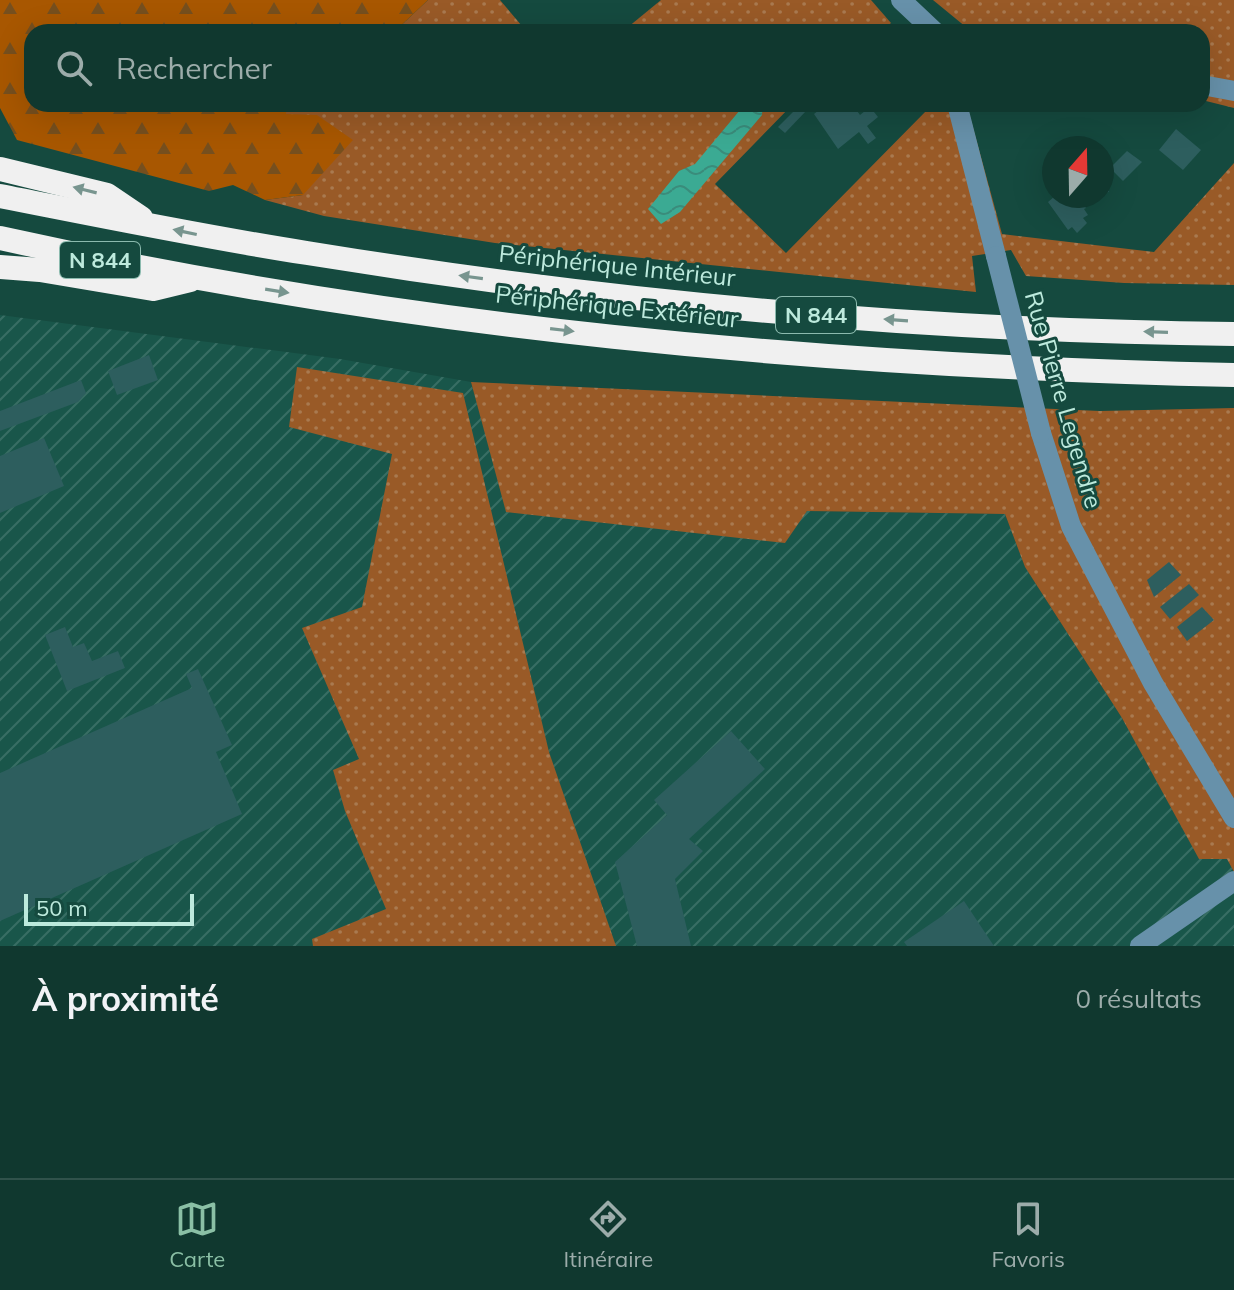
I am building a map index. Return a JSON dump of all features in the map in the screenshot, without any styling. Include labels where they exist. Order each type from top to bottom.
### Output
[{"type":"highway","points":[[0,169],[107,195],[153,225]]},
{"type":"highway","name":"Périphérique Intérieur","points":[[0,196],[217,239],[545,288],[685,303],[948,324],[1234,334]]},
{"type":"highway","name":"Périphérique Extérieur","points":[[0,238],[200,278],[472,320],[726,348],[978,367],[1234,375]]},
{"type":"highway","points":[[0,267],[40,270],[153,289],[200,278]]},
{"type":"street","points":[[901,0],[926,24]]},
{"type":"street","points":[[1210,86],[1234,91]]},
{"type":"street","name":"Rue Pierre Legendre","points":[[959,112],[1041,433],[1071,526],[1153,683],[1234,818]]},
{"type":"street","points":[[1140,946],[1234,881]]},
{"type":"shaded area","points":[[428,0],[500,0],[520,24],[402,24]]},
{"type":"shaded area","points":[[661,0],[871,0],[891,23],[890,24],[632,24]]},
{"type":"shaded area","points":[[933,0],[1234,0],[1234,108],[1210,102],[1210,24],[962,24]]},
{"type":"shaded area","points":[[785,112],[715,184],[786,253],[925,112],[969,113],[1002,234],[1154,252],[1234,163],[1234,285],[1124,283],[1026,276],[1011,250],[972,256],[976,292],[495,243],[324,216],[265,200],[303,195],[285,114]]},
{"type":"shaded area","points":[[0,315],[340,359],[471,382],[507,512],[1005,514],[1025,567],[1122,718],[1199,858],[1227,859],[1234,872],[1234,946],[0,946]]},
{"type":"shaded area","points":[[297,367],[463,393],[549,752],[616,946],[313,946],[312,939],[386,909],[345,811],[333,770],[359,759],[302,628],[362,607],[392,454],[289,427]]},
{"type":"shaded area","points":[[471,382],[1100,411],[1234,408],[1234,872],[1227,859],[1199,859],[1122,718],[1025,567],[1005,514],[807,511],[785,543],[506,512]]},
{"type":"green space","points":[[0,0],[428,0],[402,24],[24,24],[24,112],[286,112],[317,115],[353,140],[303,195],[265,200],[233,185],[209,191],[17,140],[0,108]]},
{"type":"water","points":[[738,112],[762,112],[680,212],[661,224],[648,209],[679,171],[695,164]]},
{"type":"building","points":[[793,112],[805,112],[785,133],[778,127]]},
{"type":"building","points":[[858,112],[860,115],[874,112],[878,117],[867,126],[876,138],[868,144],[859,132],[838,149],[814,114]]},
{"type":"building","points":[[1176,129],[1201,150],[1183,170],[1159,150]]},
{"type":"building","points":[[1127,151],[1142,162],[1123,181],[1114,172],[1114,164]]},
{"type":"building","points":[[1052,208],[1086,208],[1088,215],[1083,218],[1087,223],[1077,233],[1072,227],[1068,230]]},
{"type":"building","points":[[149,355],[158,380],[117,395],[108,371]]},
{"type":"building","points":[[81,380],[86,393],[78,402],[0,431],[0,411]]},
{"type":"building","points":[[44,438],[64,486],[0,513],[0,456]]},
{"type":"building","points":[[1169,562],[1181,575],[1154,597],[1147,580]]},
{"type":"building","points":[[1189,584],[1199,595],[1170,619],[1160,607]]},
{"type":"building","points":[[1202,607],[1214,620],[1187,641],[1177,627]]},
{"type":"building","points":[[65,627],[73,647],[84,643],[92,661],[118,651],[125,668],[67,691],[45,635]]},
{"type":"building","points":[[198,669],[232,745],[216,752],[242,814],[0,921],[0,773],[192,688],[186,674]]},
{"type":"building","points":[[731,731],[765,769],[689,839],[703,851],[675,879],[691,946],[637,946],[615,862],[667,815],[654,800]]},
{"type":"building","points":[[964,901],[994,946],[907,946],[904,942]]}]
